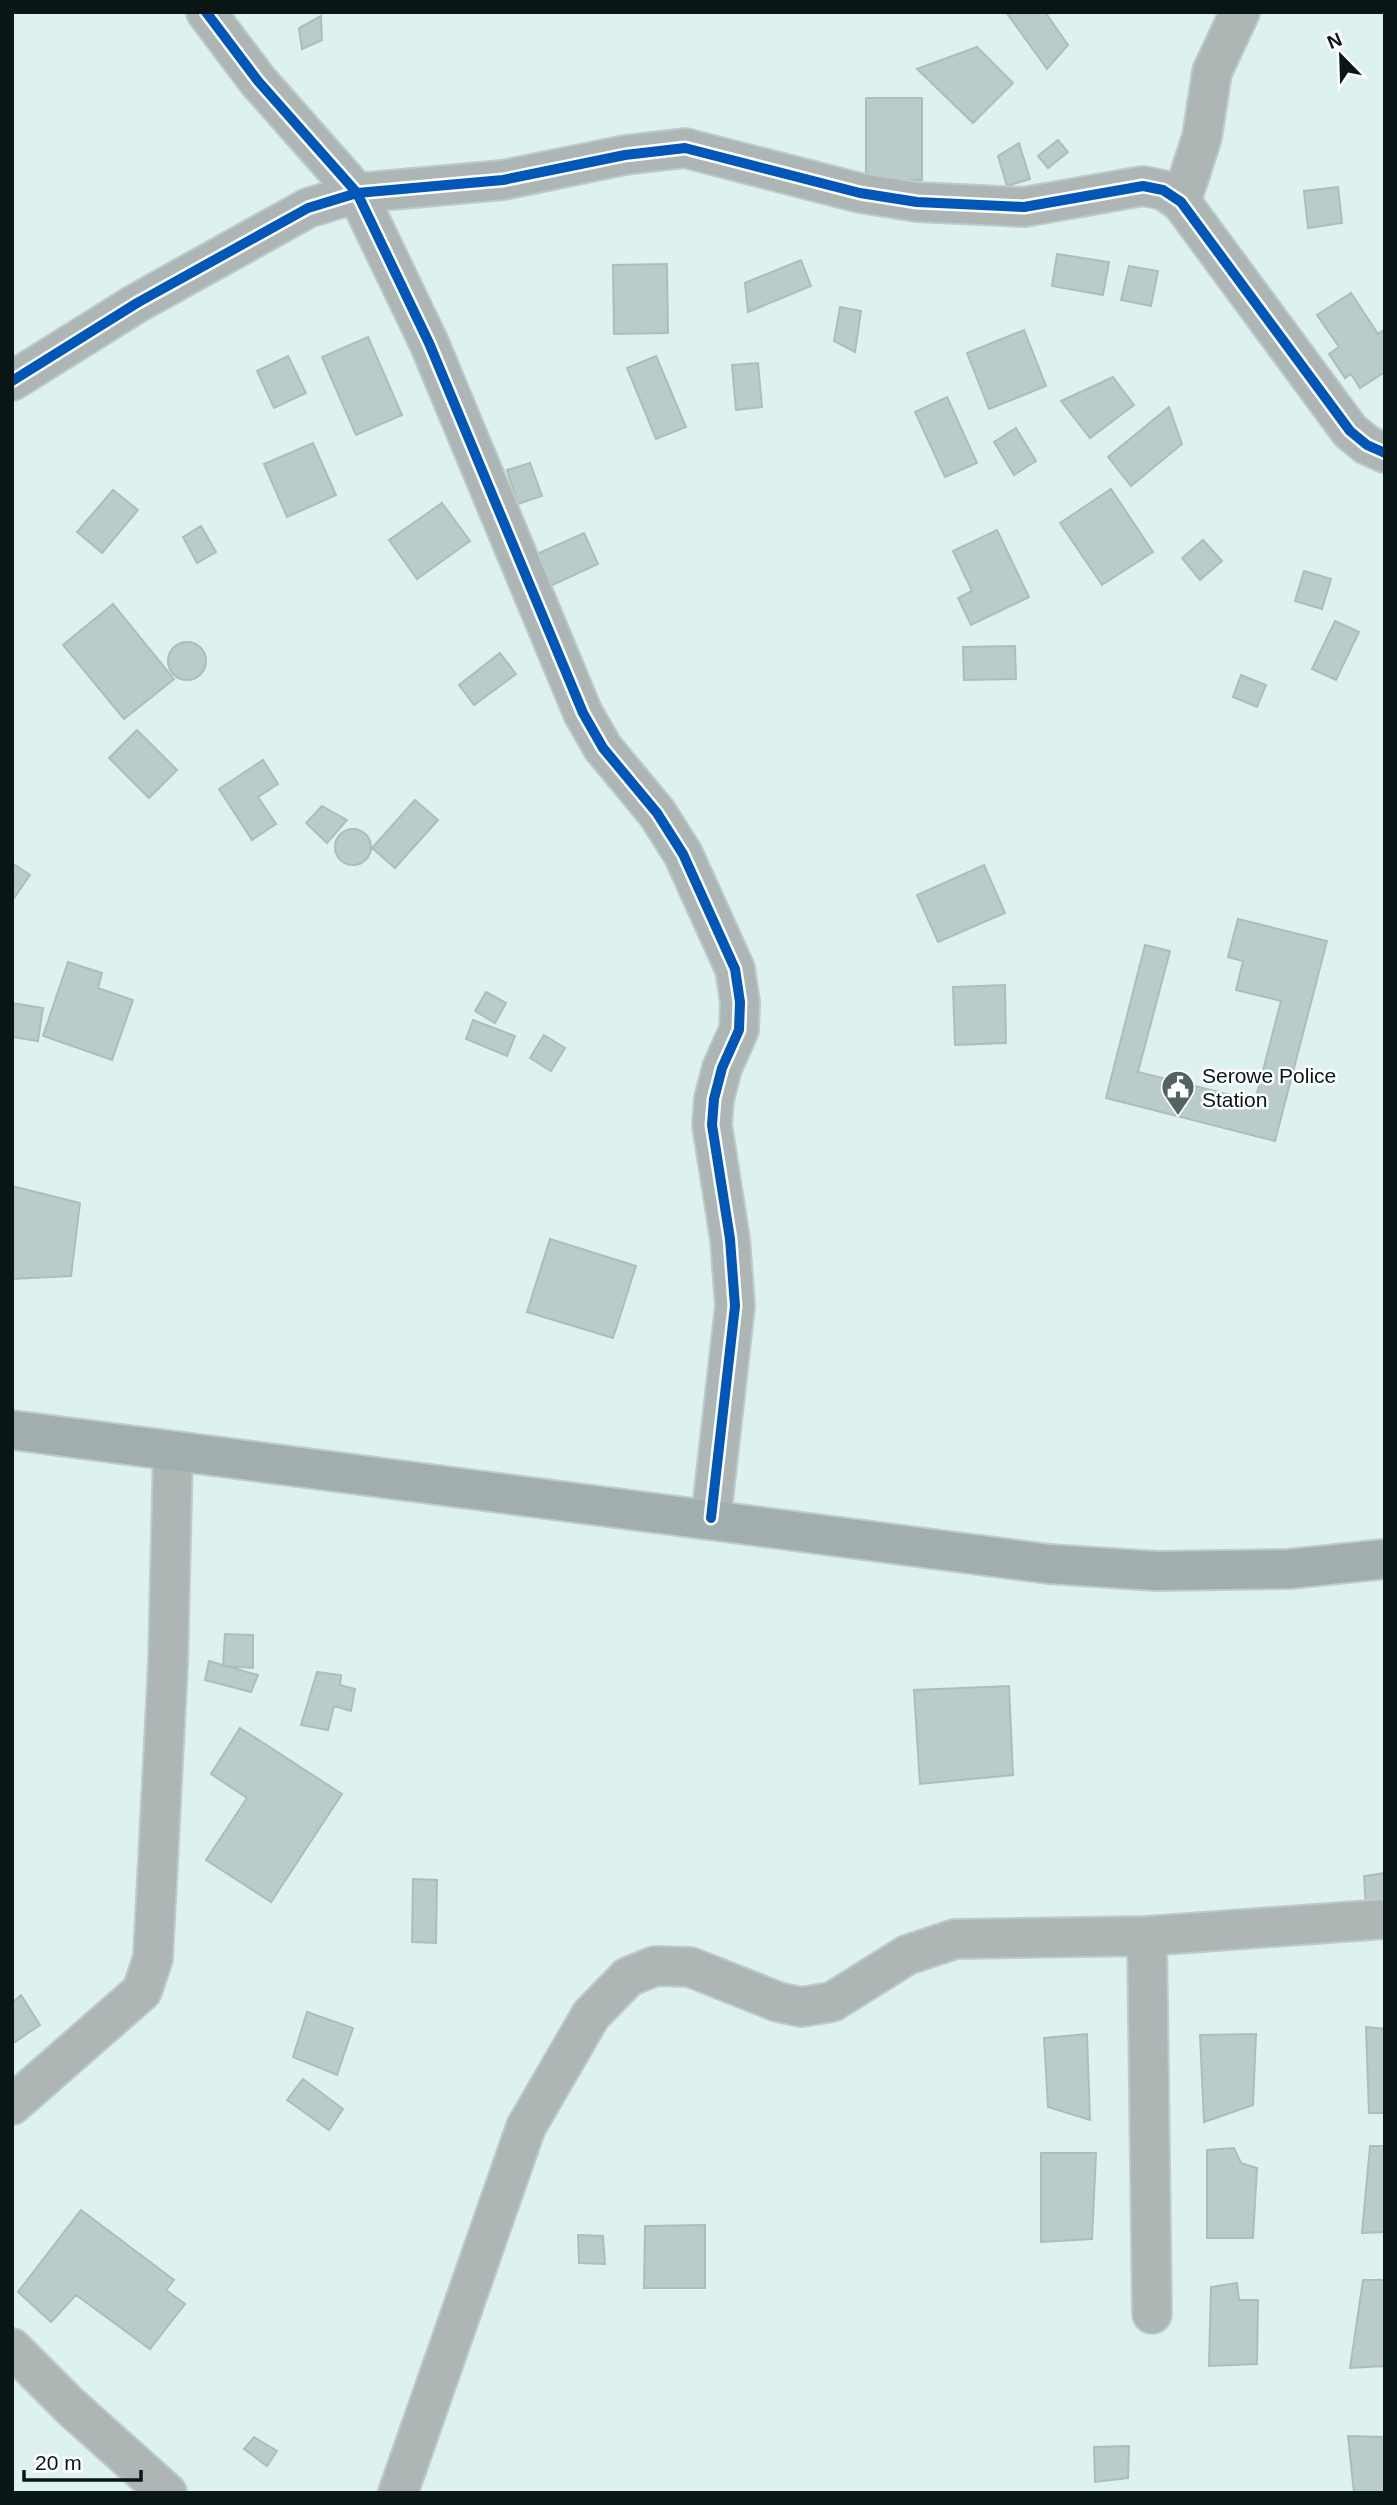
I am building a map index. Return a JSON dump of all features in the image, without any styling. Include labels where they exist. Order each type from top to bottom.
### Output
[{"type":"main road","points":[[12,1430],[711,1518],[1049,1564],[1157,1571],[1289,1569],[1385,1559]]},
{"type":"street","points":[[206,12],[258,81],[357,193],[406,291],[583,713],[603,748],[657,813],[683,854],[735,968],[740,1002],[739,1030],[722,1068],[714,1099],[712,1125],[730,1239],[735,1306],[711,1518]]},
{"type":"street","points":[[1181,202],[1202,137],[1212,72],[1240,12]]},
{"type":"street","points":[[12,381],[137,303],[308,208],[357,193],[503,180],[625,155],[685,148],[860,193],[917,202],[1024,206],[1143,186],[1163,190],[1181,202],[1350,431],[1367,445],[1385,453]]},
{"type":"street","points":[[12,2105],[142,1991],[153,1958],[168,1664],[173,1451]]},
{"type":"street","points":[[398,2493],[526,2127],[591,2015],[628,1977],[655,1966],[690,1966],[778,2002],[801,2007],[832,2002],[907,1955],[955,1939],[1147,1936],[1385,1919]]},
{"type":"street","points":[[1147,1936],[1153,2314]]},
{"type":"street","points":[[12,2348],[71,2407],[167,2493]]},
{"type":"building","points":[[1006,12],[1045,12],[1068,45],[1047,69]]},
{"type":"building","points":[[321,16],[322,40],[302,49],[299,28]]},
{"type":"building","points":[[977,47],[1013,83],[973,123],[917,69]]},
{"type":"building","points":[[866,98],[922,98],[922,180],[866,180]]},
{"type":"building","points":[[1058,140],[1068,152],[1048,168],[1038,156]]},
{"type":"building","points":[[1019,143],[1030,179],[1007,186],[998,156]]},
{"type":"building","points":[[1338,187],[1342,223],[1308,228],[1304,191]]},
{"type":"building","points":[[1057,254],[1109,262],[1103,295],[1052,286]]},
{"type":"building","points":[[801,260],[811,286],[748,312],[745,283]]},
{"type":"building","points":[[667,264],[668,333],[614,334],[613,265]]},
{"type":"building","points":[[1129,266],[1158,271],[1151,306],[1121,300]]},
{"type":"building","points":[[1351,293],[1378,334],[1385,329],[1385,372],[1360,388],[1351,374],[1345,378],[1329,354],[1339,347],[1317,315]]},
{"type":"building","points":[[840,307],[861,311],[855,352],[834,341]]},
{"type":"building","points":[[1024,330],[1046,386],[989,409],[967,353]]},
{"type":"building","points":[[368,337],[402,415],[356,435],[322,357]]},
{"type":"building","points":[[288,356],[306,393],[274,408],[257,371]]},
{"type":"building","points":[[656,356],[686,427],[656,439],[627,368]]},
{"type":"building","points":[[758,363],[762,407],[736,410],[732,365]]},
{"type":"building","points":[[1113,377],[1134,405],[1090,438],[1061,401]]},
{"type":"building","points":[[947,397],[977,463],[945,477],[915,412]]},
{"type":"building","points":[[1169,407],[1182,444],[1131,486],[1108,457]]},
{"type":"building","points":[[1016,428],[1036,461],[1014,475],[994,442]]},
{"type":"building","points":[[313,443],[336,495],[287,517],[264,464]]},
{"type":"building","points":[[530,463],[542,496],[518,504],[507,470]]},
{"type":"building","points":[[1111,489],[1153,552],[1102,585],[1060,523]]},
{"type":"building","points":[[113,490],[138,510],[102,553],[77,532]]},
{"type":"building","points":[[442,503],[470,541],[417,579],[389,540]]},
{"type":"building","points":[[201,526],[216,552],[197,563],[183,537]]},
{"type":"building","points":[[997,530],[1029,597],[971,625],[958,598],[972,591],[953,551]]},
{"type":"building","points":[[584,533],[598,564],[544,589],[530,557]]},
{"type":"building","points":[[1203,540],[1222,561],[1200,580],[1182,558]]},
{"type":"building","points":[[1304,571],[1331,579],[1322,609],[1295,601]]},
{"type":"building","points":[[113,604],[174,679],[124,719],[63,645]]},
{"type":"building","points":[[1335,621],[1359,632],[1336,680],[1312,669]]},
{"type":"building","points":[[187,642],[200,648],[206,661],[200,674],[187,680],[174,674],[168,661],[174,648]]},
{"type":"building","points":[[1015,646],[1016,679],[964,680],[963,647]]},
{"type":"building","points":[[500,653],[516,674],[474,705],[459,685]]},
{"type":"building","points":[[1241,675],[1266,685],[1257,707],[1233,697]]},
{"type":"building","points":[[137,730],[177,770],[149,798],[109,758]]},
{"type":"building","points":[[263,760],[278,784],[258,797],[276,824],[252,840],[219,789]]},
{"type":"building","points":[[415,800],[438,820],[395,868],[372,848]]},
{"type":"building","points":[[322,806],[347,820],[327,843],[306,823]]},
{"type":"building","points":[[353,829],[365,835],[371,847],[365,859],[353,865],[341,859],[335,847],[341,835]]},
{"type":"building","points":[[12,863],[30,875],[12,901]]},
{"type":"building","points":[[984,865],[1005,913],[938,942],[917,895]]},
{"type":"building","points":[[1238,919],[1327,941],[1275,1141],[1106,1098],[1145,945],[1170,951],[1138,1072],[1255,1101],[1281,1001],[1236,990],[1243,961],[1228,957]]},
{"type":"building","points":[[68,962],[102,973],[98,988],[133,1000],[112,1060],[43,1036]]},
{"type":"building","points":[[1005,985],[1006,1043],[955,1045],[953,987]]},
{"type":"building","points":[[486,992],[506,1003],[495,1023],[475,1011]]},
{"type":"building","points":[[12,1003],[43,1008],[38,1041],[12,1037]]},
{"type":"building","points":[[473,1020],[515,1036],[507,1056],[466,1039]]},
{"type":"building","points":[[544,1035],[565,1048],[551,1071],[530,1058]]},
{"type":"building","points":[[12,1186],[80,1203],[71,1276],[12,1279]]},
{"type":"building","points":[[550,1239],[636,1266],[613,1338],[527,1312]]},
{"type":"building","points":[[225,1634],[253,1635],[253,1668],[223,1666]]},
{"type":"building","points":[[209,1661],[258,1675],[251,1692],[205,1680]]},
{"type":"building","points":[[317,1672],[341,1675],[340,1685],[355,1689],[351,1711],[334,1706],[328,1730],[301,1725]]},
{"type":"building","points":[[1009,1686],[1013,1775],[920,1784],[914,1690]]},
{"type":"building","points":[[240,1728],[342,1794],[271,1902],[206,1860],[247,1798],[211,1774]]},
{"type":"building","points":[[1385,1873],[1385,1910],[1366,1911],[1364,1876]]},
{"type":"building","points":[[413,1879],[437,1880],[436,1943],[412,1942]]},
{"type":"building","points":[[21,1995],[40,2025],[12,2044],[12,2003]]},
{"type":"building","points":[[307,2012],[353,2028],[337,2075],[293,2057]]},
{"type":"building","points":[[1366,2027],[1385,2029],[1385,2113],[1369,2113]]},
{"type":"building","points":[[1087,2034],[1090,2120],[1048,2107],[1044,2038]]},
{"type":"building","points":[[1256,2034],[1253,2105],[1204,2122],[1200,2035]]},
{"type":"building","points":[[303,2079],[343,2109],[329,2130],[287,2100]]},
{"type":"building","points":[[1370,2146],[1385,2146],[1385,2232],[1362,2233]]},
{"type":"building","points":[[1234,2148],[1241,2163],[1257,2168],[1253,2238],[1207,2238],[1207,2150]]},
{"type":"building","points":[[1041,2153],[1096,2153],[1092,2239],[1041,2242]]},
{"type":"building","points":[[81,2210],[174,2280],[166,2290],[185,2304],[150,2349],[76,2295],[51,2322],[18,2292]]},
{"type":"building","points":[[705,2225],[705,2288],[644,2288],[645,2226]]},
{"type":"building","points":[[578,2235],[603,2236],[605,2264],[579,2263]]},
{"type":"building","points":[[1363,2280],[1385,2280],[1385,2366],[1350,2368]]},
{"type":"building","points":[[1237,2283],[1239,2300],[1258,2300],[1257,2364],[1209,2366],[1211,2287]]},
{"type":"building","points":[[1348,2436],[1385,2437],[1385,2493],[1354,2493]]},
{"type":"building","points":[[254,2437],[277,2451],[267,2466],[244,2449]]},
{"type":"building","points":[[1129,2446],[1128,2478],[1095,2482],[1094,2447]]},
{"type":"cycle path","points":[[206,12],[258,81],[357,193],[429,343],[583,713],[603,748],[657,813],[683,854],[735,969],[740,1002],[739,1030],[722,1068],[714,1099],[712,1125],[730,1239],[735,1306],[711,1518]]},
{"type":"cycle path","points":[[12,381],[137,303],[308,208],[357,193],[503,180],[625,155],[685,148],[860,193],[917,202],[1024,207],[1143,186],[1163,190],[1181,202],[1350,431],[1367,445],[1385,453]]},
{"type":"place","name":"Serowe Police Station","points":[[1178,1117]]}]
